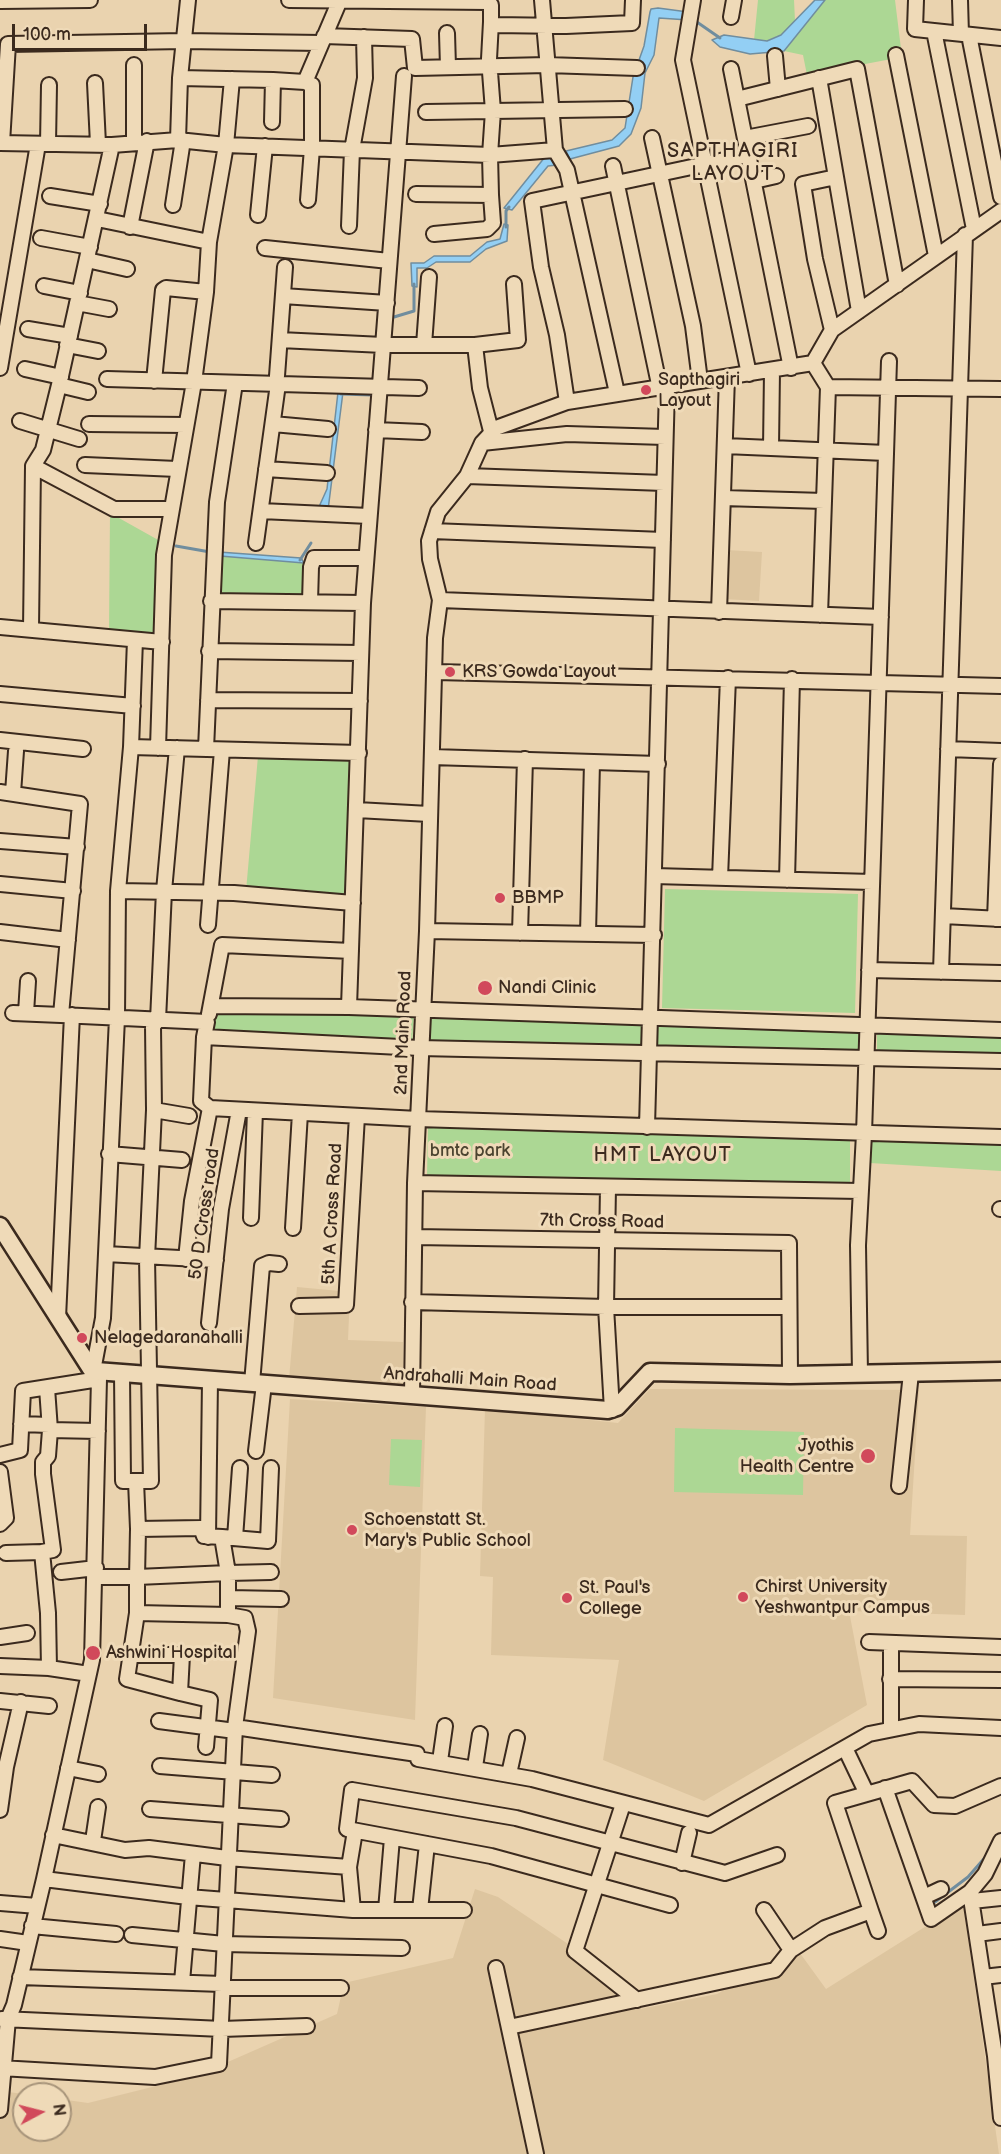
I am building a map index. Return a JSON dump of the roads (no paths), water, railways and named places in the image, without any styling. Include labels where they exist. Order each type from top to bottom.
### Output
[{"type":"main road","points":[[0,1227],[96,1375]]},
{"type":"main road","points":[[612,1410],[650,1372],[790,1375],[1001,1371]]},
{"type":"main road","name":"Andrahalli Main Road","points":[[96,1375],[122,1373],[612,1410]]},
{"type":"street","points":[[0,1],[90,0]]},
{"type":"street","points":[[173,205],[181,140],[180,78],[188,0]]},
{"type":"street","points":[[290,0],[474,1],[488,2],[491,5],[490,66],[493,111],[490,155],[494,223],[487,230],[434,234]]},
{"type":"street","points":[[305,81],[340,0]]},
{"type":"street","points":[[542,0],[555,150],[567,170],[617,393]]},
{"type":"street","points":[[491,22],[494,25],[632,23],[633,0]]},
{"type":"street","points":[[731,17],[734,0]]},
{"type":"street","points":[[916,0],[915,29],[1001,38]]},
{"type":"street","points":[[960,0],[965,34],[1001,197]]},
{"type":"street","points":[[693,4],[683,60],[750,374]]},
{"type":"street","points":[[934,31],[970,232],[960,389],[941,972]]},
{"type":"street","points":[[447,33],[448,67]]},
{"type":"street","points":[[349,226],[352,150],[364,78],[364,37]]},
{"type":"street","points":[[555,150],[490,155],[225,145],[181,140],[112,145],[1,143],[8,44],[364,37],[412,39],[415,68],[547,65],[637,68]]},
{"type":"street","points":[[896,55],[936,256]]},
{"type":"street","points":[[775,56],[778,89]]},
{"type":"street","points":[[130,227],[140,142],[134,65]]},
{"type":"street","points":[[731,69],[791,368]]},
{"type":"street","points":[[737,99],[857,69],[897,285]]},
{"type":"street","points":[[349,1007],[363,603],[376,430],[373,387],[377,345],[387,303],[404,76]]},
{"type":"street","points":[[180,78],[305,81],[312,85],[312,148],[308,200]]},
{"type":"street","points":[[819,78],[859,310]]},
{"type":"street","points":[[158,747],[164,555],[170,509],[194,382],[206,292],[209,242],[225,145],[232,79]]},
{"type":"street","points":[[272,122],[273,80]]},
{"type":"street","points":[[95,83],[98,144]]},
{"type":"street","points":[[0,368],[43,144],[49,85]]},
{"type":"street","points":[[426,112],[625,109]]},
{"type":"street","points":[[745,138],[808,126]]},
{"type":"street","points":[[652,138],[693,326],[700,381]]},
{"type":"street","points":[[31,629],[33,466],[43,450],[60,381],[112,145]]},
{"type":"street","points":[[258,215],[265,146]]},
{"type":"street","points":[[567,402],[557,335],[541,267],[531,201],[748,154]]},
{"type":"street","points":[[613,166],[663,388],[665,437],[654,935],[647,1127]]},
{"type":"street","points":[[754,181],[776,176]]},
{"type":"street","points":[[832,330],[815,259],[803,184],[836,177]]},
{"type":"street","points":[[416,194],[491,195]]},
{"type":"street","points":[[50,195],[100,204]]},
{"type":"street","points":[[881,617],[440,600],[430,559],[429,541],[438,512],[467,476],[482,443],[491,431],[532,413],[567,402],[813,363],[832,330],[1001,211]]},
{"type":"street","points":[[97,219],[209,242]]},
{"type":"street","points":[[41,238],[89,253],[127,269]]},
{"type":"street","points":[[265,248],[389,261]]},
{"type":"street","points":[[256,543],[273,424],[285,267]]},
{"type":"street","points":[[424,345],[429,277]]},
{"type":"street","points":[[280,340],[377,345],[475,345],[518,340],[514,284]]},
{"type":"street","points":[[44,286],[109,309]]},
{"type":"street","points":[[154,381],[164,289],[206,292]]},
{"type":"street","points":[[283,296],[387,303]]},
{"type":"street","points":[[28,329],[98,351]]},
{"type":"street","points":[[475,345],[480,388],[491,431]]},
{"type":"street","points":[[860,1374],[860,1191],[868,1026],[889,361]]},
{"type":"street","points":[[813,363],[828,387],[820,615]]},
{"type":"street","points":[[25,369],[88,392]]},
{"type":"street","points":[[771,448],[772,371]]},
{"type":"street","points":[[719,612],[727,377]]},
{"type":"street","points":[[107,380],[235,383],[277,380],[419,388]]},
{"type":"street","points":[[206,749],[212,571],[217,502],[235,383]]},
{"type":"street","points":[[828,387],[888,390],[1001,389]]},
{"type":"street","points":[[20,421],[79,439]]},
{"type":"street","points":[[89,424],[186,424]]},
{"type":"street","points":[[273,424],[328,429]]},
{"type":"street","points":[[376,430],[422,432]]},
{"type":"street","points":[[482,443],[567,435],[665,437]]},
{"type":"street","points":[[725,446],[886,453]]},
{"type":"street","points":[[85,465],[177,469]]},
{"type":"street","points":[[33,466],[114,509],[170,509]]},
{"type":"street","points":[[266,469],[327,473]]},
{"type":"street","points":[[467,476],[664,483]]},
{"type":"street","points":[[723,498],[824,501]]},
{"type":"street","points":[[261,511],[369,516]]},
{"type":"street","points":[[432,531],[663,540]]},
{"type":"street","points":[[310,602],[311,567],[314,558],[366,558]]},
{"type":"street","name":"2nd Main Road","points":[[412,1395],[415,1183],[427,931],[429,814],[436,672],[435,638],[440,600]]},
{"type":"street","points":[[211,601],[363,603]]},
{"type":"street","points":[[0,627],[162,642]]},
{"type":"street","points":[[0,2110],[4,2019],[14,2005],[92,1660],[98,1481],[96,1375],[103,1318],[117,1018],[118,891],[131,747],[135,640]]},
{"type":"street","points":[[209,651],[362,653]]},
{"type":"street","points":[[436,672],[792,679],[1001,686]]},
{"type":"street","points":[[720,878],[728,678]]},
{"type":"street","points":[[787,880],[792,679]]},
{"type":"street","points":[[0,694],[133,706]]},
{"type":"street","points":[[208,700],[360,701]]},
{"type":"street","points":[[0,740],[83,749]]},
{"type":"street","points":[[131,747],[359,753]]},
{"type":"street","points":[[98,1481],[151,1481],[147,1375],[147,1258],[154,1110],[153,1026],[158,1020],[164,891],[177,748]]},
{"type":"street","points":[[948,749],[1001,751]]},
{"type":"street","points":[[208,925],[222,750]]},
{"type":"street","points":[[16,751],[7,792],[80,804],[68,940],[58,1318]]},
{"type":"street","points":[[432,757],[658,764]]},
{"type":"street","points":[[520,933],[525,759]]},
{"type":"street","points":[[588,934],[592,762]]},
{"type":"street","points":[[944,916],[998,919],[1001,764]]},
{"type":"street","points":[[357,810],[429,814]]},
{"type":"street","points":[[0,840],[77,847]]},
{"type":"street","points":[[654,876],[872,882]]},
{"type":"street","points":[[0,885],[73,891]]},
{"type":"street","points":[[118,891],[210,893],[353,903]]},
{"type":"street","points":[[427,931],[654,935]]},
{"type":"street","points":[[0,932],[68,940]]},
{"type":"street","points":[[351,951],[222,945],[212,1006],[204,1037],[201,1101],[210,1108],[418,1119],[1001,1137]]},
{"type":"street","points":[[869,970],[1001,973]]},
{"type":"street","points":[[28,981],[20,1013],[207,1022]]},
{"type":"street","points":[[212,1006],[349,1007],[1001,1030]]},
{"type":"street","points":[[204,1037],[420,1048],[1001,1061]]},
{"type":"street","points":[[186,1259],[192,1201],[210,1108]]},
{"type":"street","points":[[154,1110],[189,1116]]},
{"type":"street","name":"50 D Cross road","points":[[208,1323],[221,1209],[239,1110]]},
{"type":"street","points":[[251,1218],[255,1111]]},
{"type":"street","points":[[293,1228],[300,1113]]},
{"type":"street","name":"5th A Cross Road","points":[[299,1306],[346,1305],[357,1116]]},
{"type":"street","points":[[109,1154],[182,1160]]},
{"type":"street","points":[[415,1183],[860,1191]]},
{"type":"street","points":[[608,1187],[606,1306],[612,1410]]},
{"type":"street","name":"7th Cross Road","points":[[415,1237],[789,1244],[789,1307]]},
{"type":"street","points":[[106,1254],[216,1260]]},
{"type":"street","points":[[256,1451],[262,1266],[269,1263],[279,1264]]},
{"type":"street","points":[[412,1302],[789,1307],[790,1375]]},
{"type":"street","points":[[122,1373],[129,1481],[138,1529],[137,1613],[127,1678],[210,1700],[206,1747]]},
{"type":"street","points":[[899,1486],[911,1373]]},
{"type":"street","points":[[0,1455],[20,1450],[23,1391],[47,1388],[96,1375]]},
{"type":"street","points":[[208,1537],[210,1380]]},
{"type":"street","points":[[6,1553],[53,1550],[43,1474],[43,1462],[48,1456],[50,1427],[47,1388]]},
{"type":"street","points":[[21,1424],[98,1431]]},
{"type":"street","points":[[228,1615],[229,1538],[240,1468]]},
{"type":"street","points":[[138,1529],[201,1528],[204,1536],[208,1537],[268,1541],[271,1468]]},
{"type":"street","points":[[0,1472],[6,1518],[0,1524]]},
{"type":"street","points":[[42,1552],[48,1613],[49,1668]]},
{"type":"street","points":[[61,1572],[96,1572],[137,1577],[271,1572]]},
{"type":"street","points":[[229,1598],[281,1599]]},
{"type":"street","points":[[2,2068],[155,2077],[219,2064],[228,1899],[227,1858],[235,1729],[248,1631],[245,1618],[228,1615],[137,1613]]},
{"type":"street","points":[[0,1637],[27,1633]]},
{"type":"street","points":[[869,1642],[1001,1647]]},
{"type":"street","points":[[891,1643],[891,1728]]},
{"type":"street","points":[[131,1655],[182,1655],[180,1693]]},
{"type":"street","points":[[0,1666],[49,1668],[89,1674]]},
{"type":"street","points":[[890,1679],[1001,1680]]},
{"type":"street","points":[[0,1701],[50,1706]]},
{"type":"street","points":[[0,1810],[3,1767],[21,1702]]},
{"type":"street","points":[[159,1722],[235,1729],[417,1754],[418,1758],[509,1774],[709,1825],[869,1734],[919,1724],[1001,1728]]},
{"type":"street","points":[[440,1761],[445,1726]]},
{"type":"street","points":[[475,1767],[480,1734]]},
{"type":"street","points":[[509,1774],[517,1738]]},
{"type":"street","points":[[845,1748],[867,1794]]},
{"type":"street","points":[[160,1766],[272,1775]]},
{"type":"street","points":[[68,1768],[98,1774]]},
{"type":"street","points":[[878,1931],[835,1803],[912,1781],[934,1805],[956,1806],[1001,1786]]},
{"type":"street","points":[[885,1788],[931,1918],[971,1897],[1001,1898]]},
{"type":"street","points":[[670,1905],[491,1856],[347,1829],[352,1790],[516,1818],[725,1873],[777,1855]]},
{"type":"street","points":[[623,1804],[575,1951],[637,2000]]},
{"type":"street","points":[[93,1841],[98,1807]]},
{"type":"street","points":[[150,1809],[281,1820]]},
{"type":"street","points":[[353,1910],[349,1867],[355,1831]]},
{"type":"street","points":[[682,1863],[689,1833]]},
{"type":"street","points":[[52,1835],[93,1841],[125,1850],[149,1848],[227,1858],[349,1867]]},
{"type":"street","points":[[386,1910],[392,1838]]},
{"type":"street","points":[[1001,1841],[971,1897],[983,1977],[994,2017],[1001,2118]]},
{"type":"street","points":[[420,1910],[427,1844]]},
{"type":"street","points":[[182,1983],[193,1854]]},
{"type":"street","points":[[44,1879],[188,1897],[353,1910],[464,1910]]},
{"type":"street","points":[[924,1897],[941,1889]]},
{"type":"street","points":[[0,1903],[37,1906]]},
{"type":"street","points":[[764,1910],[791,1950]]},
{"type":"street","points":[[509,2027],[775,1970],[791,1950],[825,1928],[871,1911]]},
{"type":"street","points":[[32,1926],[116,1934]]},
{"type":"street","points":[[977,1934],[1001,1931]]},
{"type":"street","points":[[132,1935],[224,1944],[402,1948]]},
{"type":"street","points":[[0,1939],[28,1943]]},
{"type":"street","points":[[496,1968],[536,2154]]},
{"type":"street","points":[[983,1977],[1001,1975]]},
{"type":"street","points":[[20,1977],[222,1986],[341,1988]]},
{"type":"street","points":[[4,2019],[222,2029],[307,2026]]},
{"type":"water","points":[[815,0],[825,0],[784,51],[750,54],[720,47],[712,40],[724,35],[767,41],[781,35]]},
{"type":"water","points":[[651,9],[688,12],[688,20],[659,18],[654,55],[645,73],[641,108],[631,134],[619,146],[570,159],[566,151],[612,140],[625,128],[633,77],[644,46],[650,12]]},
{"type":"water","points":[[552,154],[557,165],[548,166],[512,210],[504,208],[545,157]]},
{"type":"water","points":[[504,224],[508,225],[507,241],[486,249],[470,262],[436,262],[427,268],[417,268],[417,287],[412,286],[411,263],[424,263],[434,256],[470,256],[487,242],[500,239]]},
{"type":"water","points":[[338,392],[343,392],[328,510],[318,509],[327,489]]},
{"type":"water","points":[[219,552],[301,558],[304,563],[220,556]]},
{"type":"waterway","points":[[694,20],[720,38]]},
{"type":"waterway","points":[[506,227],[506,211],[509,207]]},
{"type":"waterway","points":[[394,317],[414,311],[414,284]]},
{"type":"waterway","points":[[376,339],[377,331]]},
{"type":"waterway","points":[[341,394],[372,395],[372,391]]},
{"type":"waterway","points":[[300,560],[311,543]]},
{"type":"waterway","points":[[176,546],[210,552]]},
{"type":"waterway","points":[[935,1902],[968,1877],[989,1853]]},
{"type":"place","name":"Sapthagiri Layout","points":[[646,390]]},
{"type":"place","name":"KRS Gowda Layout","points":[[450,672]]},
{"type":"place","name":"BBMP","points":[[500,898]]},
{"type":"place","name":"Nandi Clinic","points":[[485,988]]},
{"type":"place","name":"Nelagedaranahalli","points":[[82,1338]]},
{"type":"place","name":"Jyothis Health Centre","points":[[868,1456]]},
{"type":"place","name":"Schoenstatt St. Mary's Public School","points":[[352,1530]]},
{"type":"place","name":"Chirst University Yeshwantpur Campus","points":[[743,1597]]},
{"type":"place","name":"St. Paul's College","points":[[567,1598]]},
{"type":"place","name":"Ashwini Hospital","points":[[93,1653]]},
{"type":"district","name":"SAPTHAGIRI LAYOUT","points":[[733,164]]},
{"type":"district","name":"HMT LAYOUT","points":[[663,1156]]},
{"type":"park label","name":"bmtc park","points":[[470,1151]]}]
